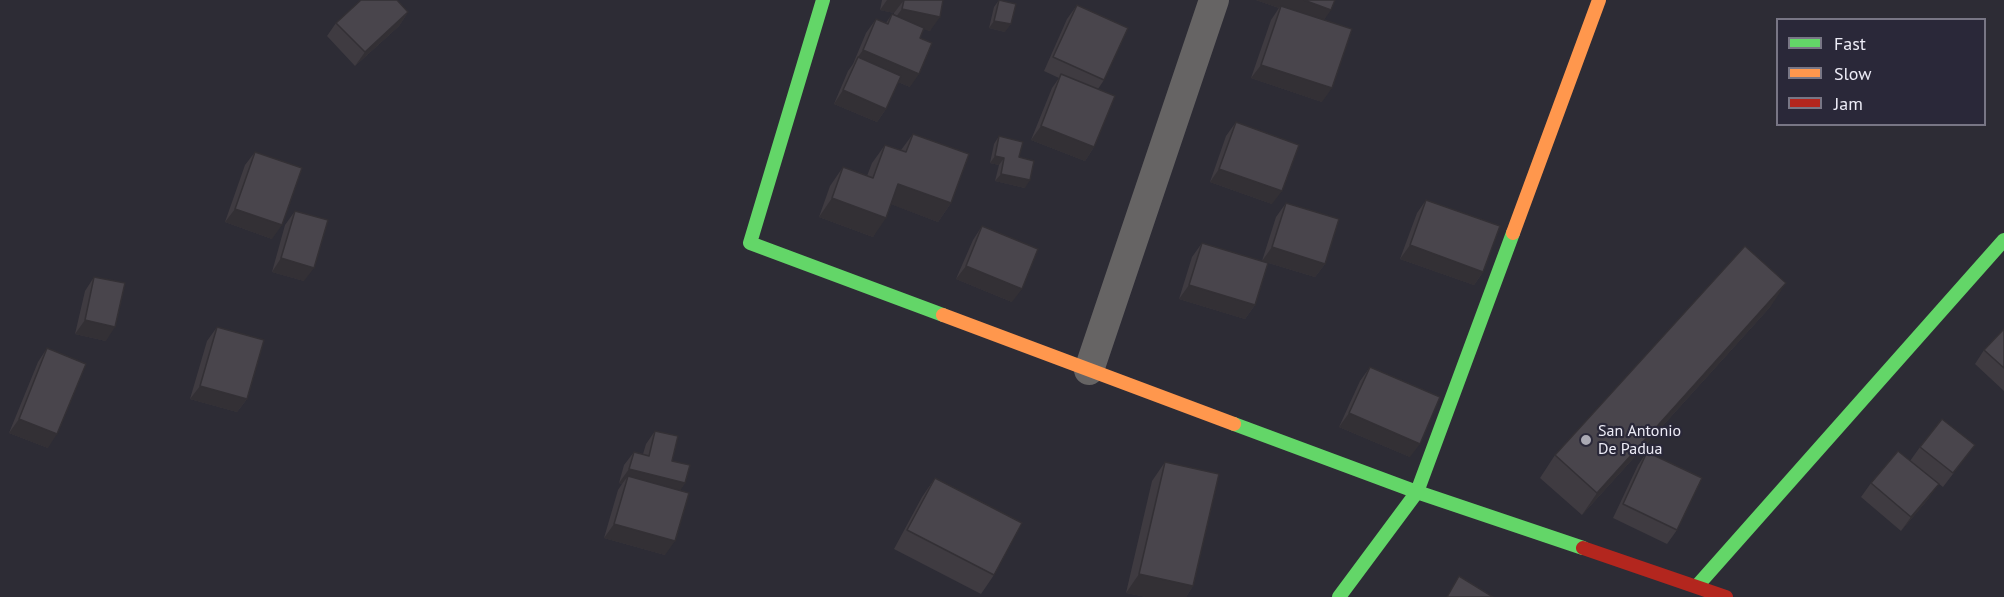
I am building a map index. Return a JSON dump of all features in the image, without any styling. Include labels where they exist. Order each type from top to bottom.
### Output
[{"type":"street","points":[[823,0],[750,243],[1417,492],[1726,597]]},
{"type":"street","points":[[1089,370],[1214,0]]},
{"type":"street","points":[[1339,597],[1417,492],[1599,0]]},
{"type":"street","points":[[1697,586],[2004,240]]},
{"type":"building","points":[[361,0],[397,0],[408,12],[365,52],[336,23]]},
{"type":"building","points":[[904,0],[943,0],[940,17],[902,9]]},
{"type":"building","points":[[999,0],[1016,4],[1011,24],[994,21]]},
{"type":"building","points":[[1304,0],[1335,0],[1331,10]]},
{"type":"building","points":[[1077,5],[1128,28],[1104,80],[1053,57]]},
{"type":"building","points":[[1281,6],[1352,29],[1332,88],[1261,65]]},
{"type":"building","points":[[892,14],[924,28],[920,38],[932,43],[919,74],[863,50],[876,19],[888,24]]},
{"type":"building","points":[[858,57],[901,76],[886,109],[843,90]]},
{"type":"building","points":[[1061,74],[1115,96],[1094,147],[1041,126]]},
{"type":"building","points":[[1236,122],[1299,145],[1282,191],[1219,169]]},
{"type":"building","points":[[913,134],[969,154],[951,203],[898,184],[886,218],[832,198],[843,167],[873,178],[885,145],[906,152]]},
{"type":"building","points":[[999,136],[1023,142],[1019,157],[1034,161],[1030,180],[1001,174],[1004,158],[995,156]]},
{"type":"building","points":[[255,152],[302,168],[282,225],[235,209]]},
{"type":"building","points":[[1426,200],[1500,226],[1483,272],[1410,245]]},
{"type":"building","points":[[1286,203],[1339,219],[1325,264],[1272,247]]},
{"type":"building","points":[[295,211],[328,220],[314,268],[281,258]]},
{"type":"building","points":[[982,226],[1038,249],[1022,289],[966,266]]},
{"type":"building","points":[[1202,243],[1268,263],[1255,305],[1189,285]]},
{"type":"building","points":[[1745,246],[1786,283],[1597,493],[1555,455]]},
{"type":"building","points":[[94,277],[125,283],[115,327],[85,320]]},
{"type":"building","points":[[217,327],[264,340],[247,399],[200,386]]},
{"type":"building","points":[[2004,329],[2004,368],[1984,350]]},
{"type":"building","points":[[47,348],[86,364],[57,434],[19,419]]},
{"type":"building","points":[[1370,367],[1440,397],[1420,444],[1349,413]]},
{"type":"building","points":[[1942,419],[1975,445],[1953,473],[1920,447]]},
{"type":"building","points":[[655,431],[678,436],[672,461],[690,465],[685,483],[629,469],[634,452],[649,456]]},
{"type":"building","points":[[1898,451],[1939,484],[1911,517],[1871,483]]},
{"type":"building","points":[[1647,452],[1702,478],[1677,530],[1623,504]]},
{"type":"building","points":[[1165,462],[1219,474],[1193,586],[1139,574]]},
{"type":"building","points":[[628,476],[689,493],[675,541],[614,524]]},
{"type":"building","points":[[935,478],[1022,523],[994,575],[907,530]]},
{"type":"building","points":[[1459,576],[1493,597],[1447,597]]},
{"type":"traffic: fast","points":[[823,0],[750,243],[943,315]]},
{"type":"traffic: fast","points":[[1339,597],[1417,492],[1513,233]]},
{"type":"traffic: fast","points":[[1697,586],[2004,240]]},
{"type":"traffic: fast","points":[[1234,424],[1417,492],[1583,548]]},
{"type":"traffic: slow","points":[[1513,233],[1599,0]]},
{"type":"traffic: slow","points":[[943,315],[1234,424]]},
{"type":"traffic: jam","points":[[1583,548],[1726,597]]},
{"type":"place","name":"San Antonio De Padua","points":[[1586,440]]}]
